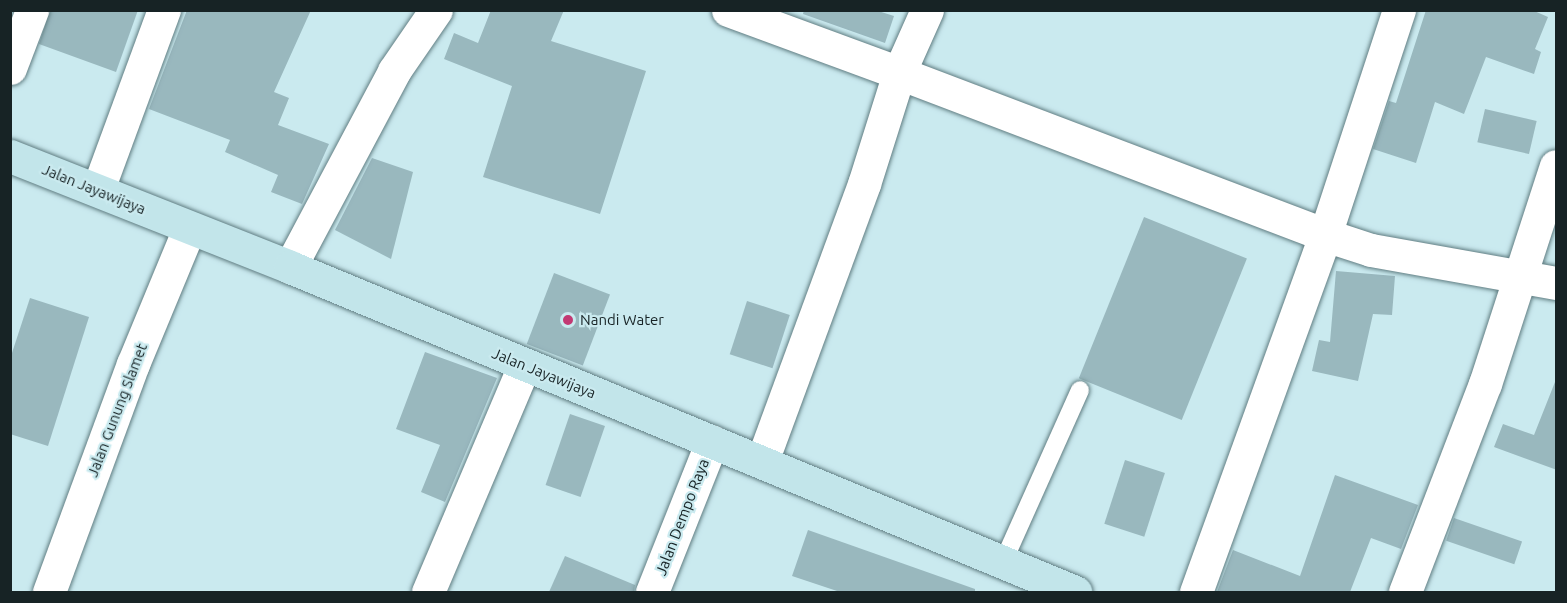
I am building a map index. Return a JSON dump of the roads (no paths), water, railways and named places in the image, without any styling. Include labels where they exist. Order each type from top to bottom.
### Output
[{"type":"main road","name":"Jalan Jayawijaya","points":[[10,156],[98,189],[189,229],[290,267],[524,366],[762,461],[934,535],[1004,560],[1032,585],[1076,592]]},
{"type":"street","points":[[10,68],[32,10]]},
{"type":"street","points":[[98,189],[164,10]]},
{"type":"street","points":[[290,267],[394,71],[436,10]]},
{"type":"street","points":[[728,10],[1325,235],[1371,250],[1557,283]]},
{"type":"street","points":[[762,461],[864,184],[899,73],[927,10]]},
{"type":"street","points":[[1196,592],[1325,235],[1399,10]]},
{"type":"street","points":[[1405,592],[1485,384],[1518,276],[1557,166]]},
{"type":"street","name":"Jalan Gunung Slamet","points":[[49,592],[133,364],[189,229]]},
{"type":"street","points":[[428,592],[524,366]]},
{"type":"street","name":"Jalan Dempo Raya","points":[[652,592],[712,441]]},
{"type":"lane","points":[[1004,560],[1080,390]]},
{"type":"place","name":"Nandi Water","points":[[568,320]]}]
